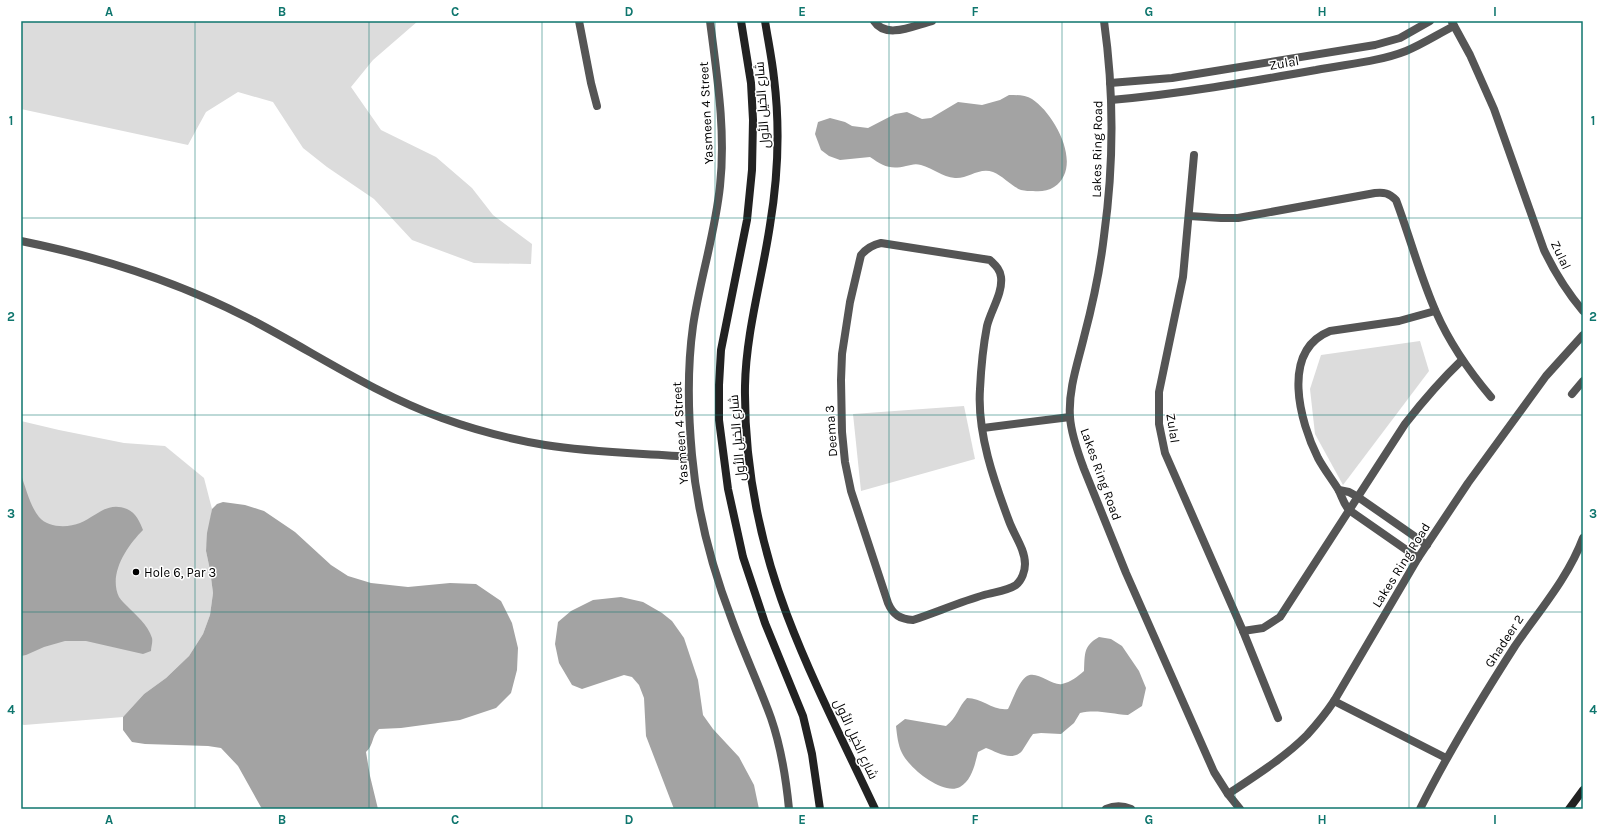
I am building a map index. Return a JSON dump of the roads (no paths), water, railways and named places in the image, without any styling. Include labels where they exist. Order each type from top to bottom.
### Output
[{"type":"main road","name":"شارع الخيل الأول","points":[[741,21],[751,83],[753,120],[752,170],[746,220],[721,350],[719,420],[728,489],[743,557],[765,623],[803,716],[812,754],[820,809]]},
{"type":"main road","name":"شارع الخيل الأول","points":[[765,21],[774,78],[778,123],[776,171],[771,222],[752,317],[746,371],[745,418],[753,485],[766,551],[787,615],[875,809]]},
{"type":"main road","points":[[1569,809],[1583,790]]},
{"type":"street","points":[[579,21],[597,106]]},
{"type":"street","name":"Yasmeen 4 Street","points":[[710,21],[720,97],[722,141],[720,186],[713,230],[693,326],[688,375],[692,457],[700,511],[713,565],[731,618],[771,719],[786,776],[789,809]]},
{"type":"street","points":[[874,21],[882,29],[891,31],[932,21]]},
{"type":"street","name":"Lakes Ring Road","points":[[1104,21],[1111,100],[1111,165],[1104,237],[1096,284],[1074,378],[1070,417],[1078,453],[1084,470],[1126,573],[1214,772],[1240,809]]},
{"type":"street","name":"Zulal","points":[[1110,83],[1179,77],[1375,45],[1400,38],[1430,21]]},
{"type":"street","name":"Zulal","points":[[1111,100],[1208,88],[1384,57],[1418,46],[1453,23],[1470,55],[1491,103],[1544,250],[1555,273],[1568,293],[1583,311]]},
{"type":"street","name":"Zulal","points":[[1194,155],[1183,277],[1159,392],[1159,424],[1165,453],[1243,632],[1278,718]]},
{"type":"street","points":[[1189,216],[1238,218],[1375,193],[1383,192],[1390,194],[1396,200],[1399,207],[1436,311],[1448,336],[1462,360],[1492,397]]},
{"type":"street","points":[[21,241],[89,256],[176,286],[247,318],[359,380],[441,418],[476,429],[546,445],[692,457]]},
{"type":"street","name":"Deema 3","points":[[881,243],[938,253],[980,258],[990,260],[997,266],[1001,275],[1001,285],[988,324],[981,360],[980,394],[983,428],[987,452],[1000,496],[1024,554],[1025,571],[1022,579],[1016,585],[1008,588],[971,599],[920,618],[906,620],[894,613],[888,603],[851,491],[845,462],[842,432],[841,373],[850,302],[861,255],[873,244],[881,243]]},
{"type":"street","points":[[1418,558],[1349,510],[1342,501],[1339,490],[1327,474],[1318,457],[1302,418],[1299,394],[1300,371],[1306,349],[1313,340],[1321,335],[1330,332],[1400,321],[1436,311]]},
{"type":"street","name":"Lakes Ring Road","points":[[1228,794],[1291,750],[1307,735],[1334,701],[1418,558],[1468,483],[1546,376],[1583,335]]},
{"type":"street","points":[[1243,632],[1263,628],[1280,616],[1405,424],[1422,401],[1462,360]]},
{"type":"street","points":[[1572,394],[1583,381]]},
{"type":"street","points":[[983,428],[1070,417]]},
{"type":"street","points":[[1339,490],[1349,492],[1358,497],[1427,545]]},
{"type":"street","name":"Ghadeer 2","points":[[1420,809],[1446,758],[1505,661],[1573,561],[1583,538]]},
{"type":"street","points":[[1334,701],[1446,758]]},
{"type":"street","points":[[1106,809],[1114,806],[1124,806],[1131,809]]},
{"type":"place","name":"Hole 6, Par 3","points":[[136,572]]}]
